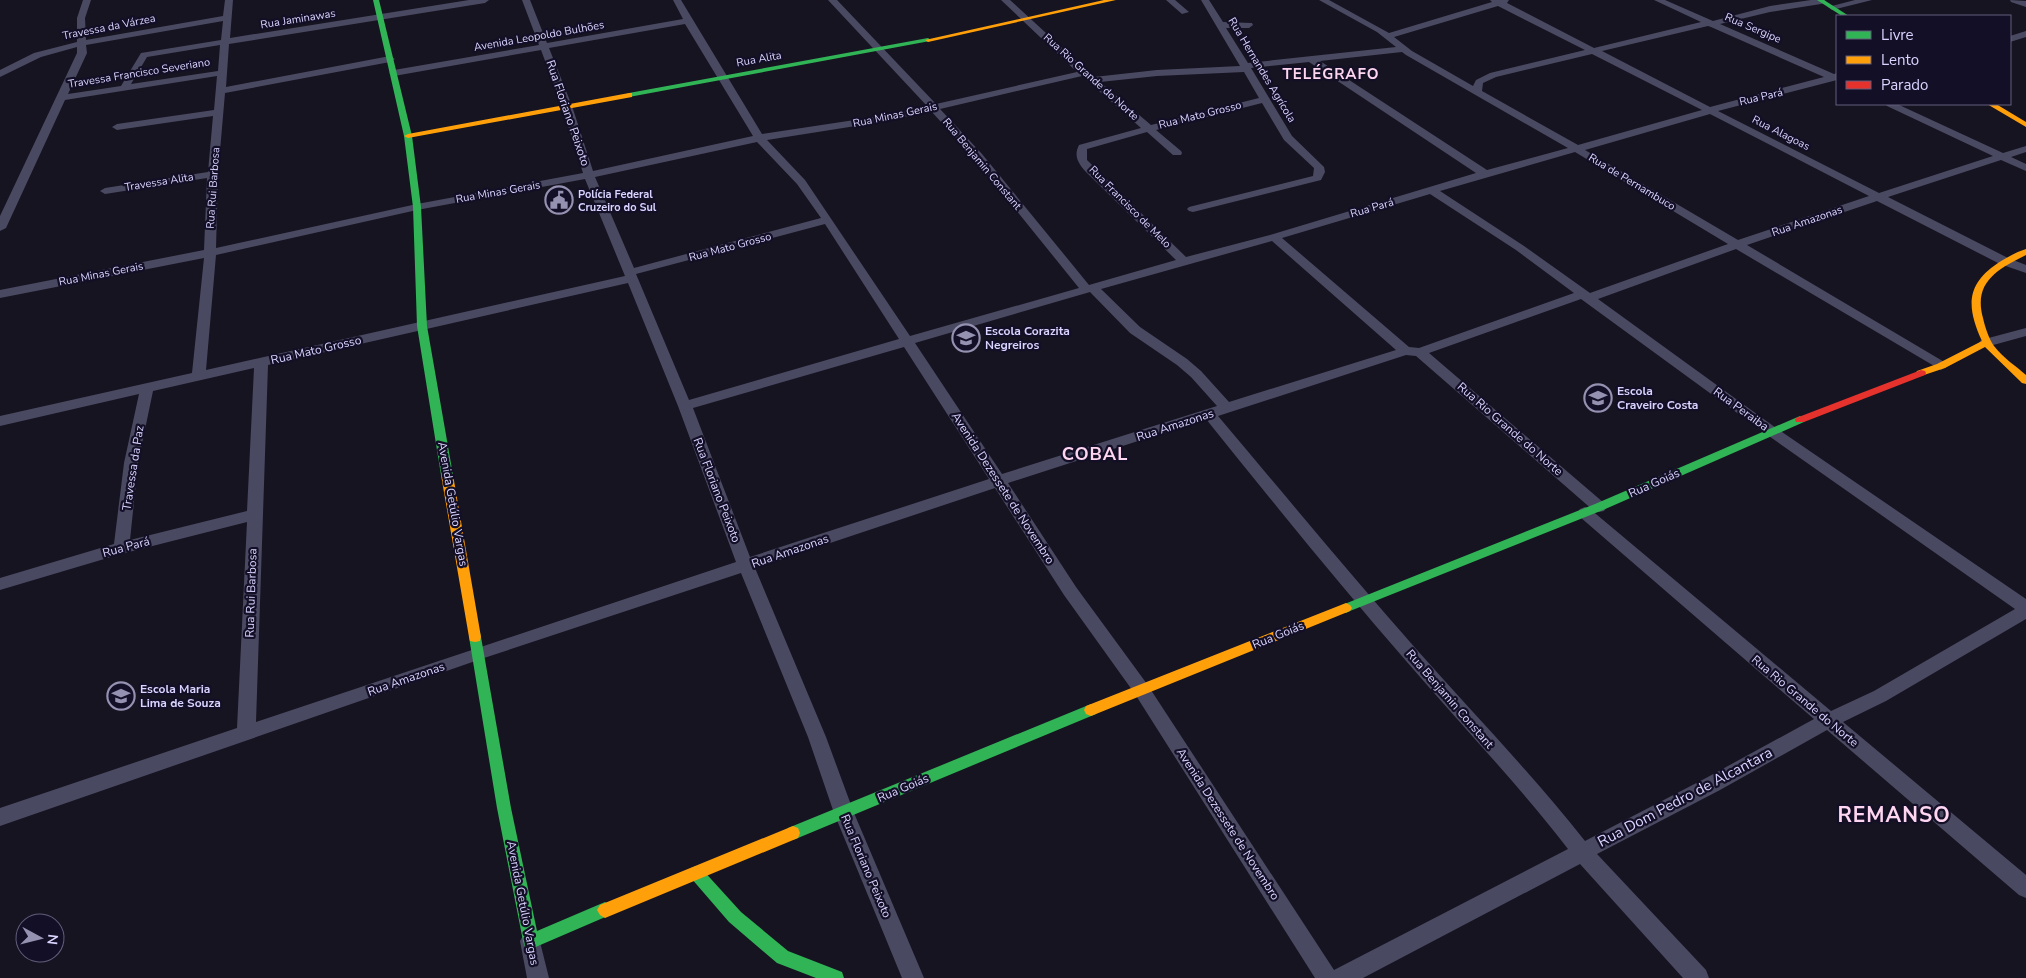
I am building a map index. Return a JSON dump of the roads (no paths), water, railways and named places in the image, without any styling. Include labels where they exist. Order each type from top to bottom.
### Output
[{"type":"street","points":[[0,228],[82,53],[81,18],[87,0]]},
{"type":"street","name":"Rua Rui Barbosa","points":[[198,375],[209,253],[221,73],[229,0]]},
{"type":"street","name":"Avenida Getúlio Vargas","points":[[376,0],[383,21],[408,136],[417,207],[422,326],[504,808],[538,978]]},
{"type":"street","name":"Avenida Getúlio Vargas","points":[[383,21],[386,0]]},
{"type":"street","name":"Rua Jaminawas","points":[[124,88],[144,55],[383,21],[485,0]]},
{"type":"street","name":"Rua Floriano Peixoto","points":[[526,0],[567,106],[589,175],[685,406],[746,566],[816,737],[844,813],[913,978]]},
{"type":"street","name":"Avenida Dezessete de Novembro","points":[[677,0],[759,138],[801,182],[828,220],[906,342],[963,424],[998,482],[1070,591],[1141,689],[1327,978]]},
{"type":"street","name":"Rua Benjamin Constant","points":[[832,0],[933,107],[998,180],[1089,288],[1135,330],[1182,362],[1196,374],[1226,408]]},
{"type":"street","name":"Rua Rio Grande do Norte","points":[[1005,0],[1088,76],[1177,153]]},
{"type":"street","name":"Rua Alita","points":[[408,136],[878,50],[1113,0]]},
{"type":"street","points":[[1170,0],[1185,12]]},
{"type":"street","name":"Rua Hernandes Agrícola","points":[[1193,209],[1294,185],[1317,178],[1320,172],[1319,167],[1288,138],[1205,0]]},
{"type":"street","name":"Rua de Pernambuco","points":[[1323,0],[1364,21],[1387,36],[1402,49],[1575,148],[1941,366]]},
{"type":"street","name":"Rua Sergipe","points":[[1658,0],[1836,78]]},
{"type":"street","points":[[1477,91],[1478,82],[1492,75],[1770,8],[1821,0],[1844,15]]},
{"type":"street","points":[[1832,7],[1868,0]]},
{"type":"street","points":[[2014,0],[2026,4]]},
{"type":"street","points":[[1387,36],[1500,1]]},
{"type":"street","name":"Rua Alagoas","points":[[1500,1],[2004,261],[2026,269]]},
{"type":"street","name":"Travessa da Várzea","points":[[0,74],[14,64],[40,54],[83,43],[226,18]]},
{"type":"street","name":"Avenida Leopoldo Bulhões","points":[[394,73],[688,21]]},
{"type":"street","points":[[1220,25],[1249,25]]},
{"type":"street","points":[[2011,39],[2026,34]]},
{"type":"street","name":"Rua Minas Gerais","points":[[0,294],[209,253],[417,207],[589,175],[759,138],[881,119],[1088,76],[1246,68],[1402,49]]},
{"type":"street","points":[[220,91],[390,59]]},
{"type":"street","points":[[1311,59],[1485,174]]},
{"type":"street","name":"Travessa Francisco Severiano","points":[[60,98],[221,73]]},
{"type":"street","name":"Rua Pará","points":[[685,406],[1089,288],[1433,191],[1575,148],[1710,111],[1723,105],[1836,78]]},
{"type":"street","name":"Rua Mato Grosso","points":[[1081,152],[1083,147],[1093,143],[1149,127],[1264,99]]},
{"type":"street","points":[[1892,105],[2026,168]]},
{"type":"street","points":[[1993,105],[2026,125]]},
{"type":"street","points":[[117,127],[219,112]]},
{"type":"street","name":"Rua Amazonas","points":[[0,818],[479,653],[1226,408],[1412,352],[1586,296],[1738,245],[1797,223],[2026,149]]},
{"type":"street","name":"Rua Francisco de Melo","points":[[1081,152],[1082,160],[1091,171],[1184,261]]},
{"type":"street","name":"Travessa Alita","points":[[105,191],[213,174]]},
{"type":"street","name":"Rua Peraiba","points":[[1433,191],[1520,248],[1771,432],[2026,609]]},
{"type":"street","name":"Rua Mato Grosso","points":[[0,421],[422,326],[632,275],[828,220]]},
{"type":"street","name":"Rua Rio Grande do Norte","points":[[1274,237],[1412,352],[1828,720],[2026,888]]},
{"type":"street","points":[[2026,252],[2004,261],[1984,277],[1974,292],[1973,304],[1975,316],[1986,343],[2026,380]]},
{"type":"street","name":"Rua Goiás","points":[[531,941],[1141,689],[1592,510],[1771,432],[1941,366],[1986,343],[2010,334],[2026,332]]},
{"type":"street","name":"Rua Rui Barbosa","points":[[246,734],[253,516],[261,362]]},
{"type":"street","name":"Travessa da Paz","points":[[121,548],[131,463],[147,388]]},
{"type":"street","name":"Rua Benjamin Constant","points":[[1209,414],[1364,601],[1495,751],[1542,800],[1582,852],[1698,978]]},
{"type":"street","name":"Rua Pará","points":[[0,584],[121,548],[253,516]]},
{"type":"street","name":"Rua Dom Pedro de Alcantara","points":[[1341,978],[1713,784],[1828,720],[1880,696],[2026,609]]},
{"type":"street","points":[[696,873],[735,917],[783,956],[836,978]]},
{"type":"place","name":"Polícia Federal Cruzeiro do Sul","points":[[559,200]]},
{"type":"place","name":"Escola Corazita Negreiros","points":[[966,338]]},
{"type":"place","name":"Escola Craveiro Costa","points":[[1598,398]]},
{"type":"place","name":"Escola Maria Lima de Souza","points":[[121,696]]},
{"type":"district","name":"TELÉGRAFO","points":[[1331,74]]},
{"type":"district","name":"COBAL","points":[[1095,454]]},
{"type":"district","name":"REMANSO","points":[[1894,815]]}]
